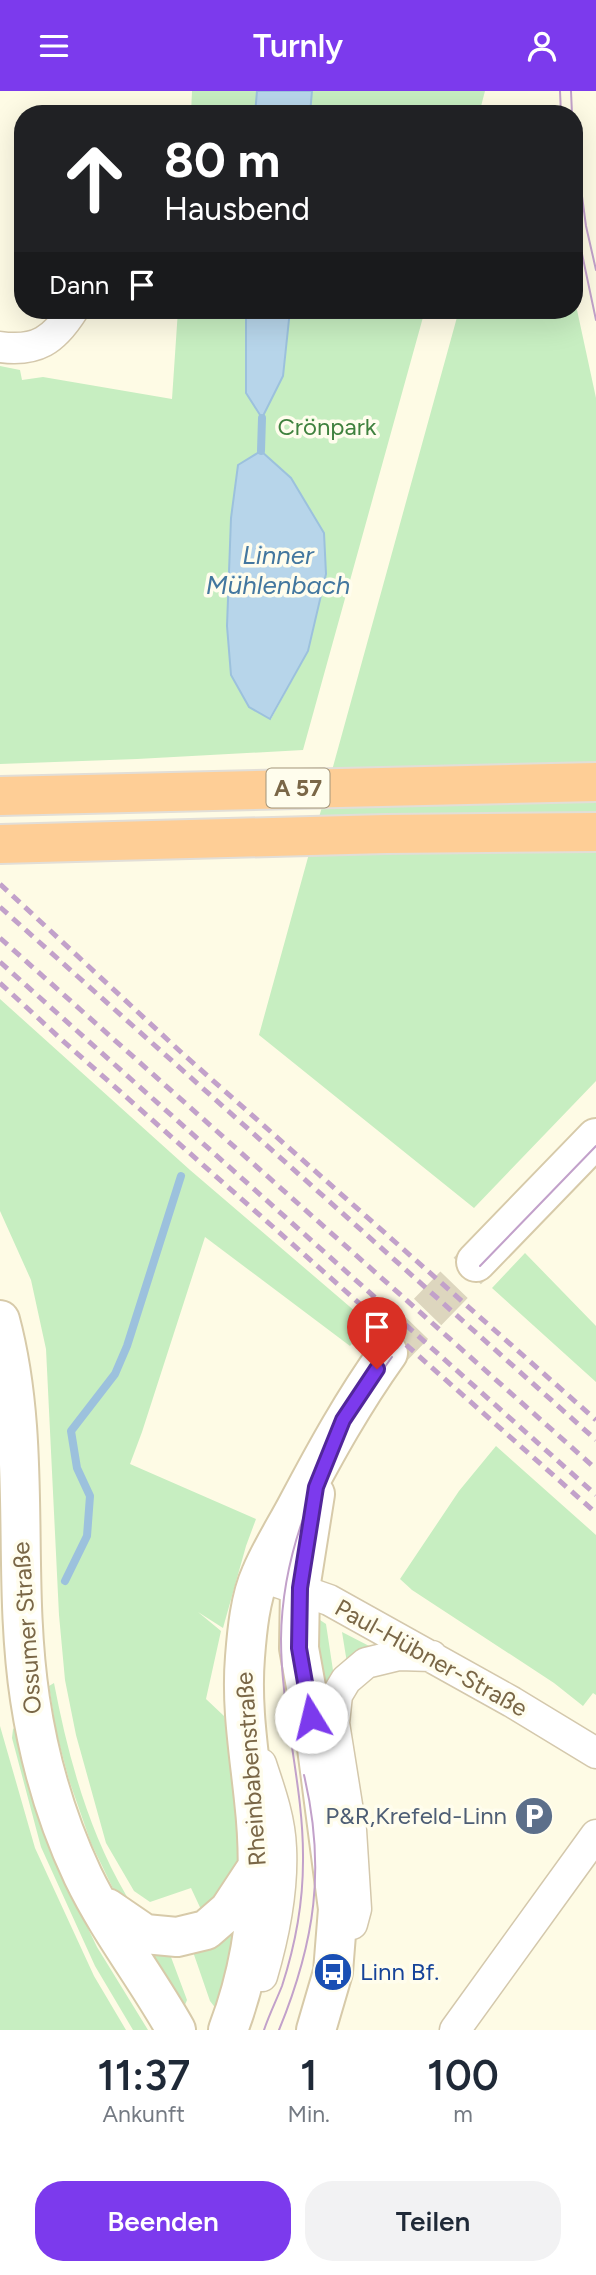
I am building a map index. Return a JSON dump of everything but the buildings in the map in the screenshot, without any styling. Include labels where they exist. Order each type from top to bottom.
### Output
[{"type":"highway","name":"A 57","points":[[0,796],[596,782]]},
{"type":"highway","name":"A 57","points":[[0,844],[386,834],[596,832]]},
{"type":"main road","points":[[476,1262],[596,1138]]},
{"type":"main road","name":"Ossumer Straße","points":[[0,1320],[9,1354],[16,1415],[23,1621],[34,1725],[55,1806],[82,1875],[176,2030]]},
{"type":"main road","points":[[316,2030],[334,1972],[338,1909],[317,1748],[299,1648],[300,1588],[316,1487],[340,1426],[388,1353]]},
{"type":"main road","name":"Rheinbabenstraße","points":[[228,2030],[253,1938],[259,1864],[255,1801],[244,1710],[244,1657],[251,1610],[260,1576],[340,1426]]},
{"type":"main road","points":[[97,1901],[145,1934],[177,1937],[206,1930],[229,1910],[259,1864]]},
{"type":"street","points":[[0,347],[25,348],[47,341],[67,319]]},
{"type":"street","name":"Paul-Hübner-Straße","points":[[260,1576],[329,1600],[432,1656],[596,1753]]},
{"type":"street","points":[[334,1961],[349,1938],[356,1909],[351,1830],[334,1723],[337,1695],[346,1680],[366,1663],[398,1655],[432,1656]]},
{"type":"street","points":[[244,1710],[274,1804],[281,1848],[277,1911],[263,1972],[244,2030]]},
{"type":"street","points":[[455,2030],[596,1835]]},
{"type":"green space","points":[[192,91],[257,91],[256,105],[191,105]]},
{"type":"green space","points":[[312,91],[485,91],[481,105],[311,105]]},
{"type":"green space","name":"Crönpark","points":[[177,319],[246,319],[246,393],[283,376],[289,319],[423,319],[303,750],[0,764],[0,366],[20,370],[22,380],[43,377],[172,399]],"holes":[[[230,573],[308,651],[271,719],[227,626]]]},
{"type":"green space","points":[[457,319],[579,319],[596,398],[596,1081],[474,1208],[259,1035]]},
{"type":"green space","points":[[0,999],[190,1170],[370,1324],[350,1346],[205,1237],[130,1464],[256,1519],[223,1628],[198,1612],[221,1631],[206,1699],[224,1716],[236,1773],[240,1853],[234,1884],[205,1918],[191,1888],[150,1902],[134,1891],[106,1843],[76,1735],[65,1680],[59,1615],[46,1349],[31,1280],[0,1211]]},
{"type":"green space","points":[[525,1253],[596,1326],[596,1382],[492,1288]]},
{"type":"green space","points":[[496,1446],[596,1535],[596,1695],[593,1693],[583,1706],[554,1683],[412,1590],[400,1579],[459,1491]]},
{"type":"green space","points":[[314,1616],[326,1624],[334,1677],[324,1688]]},
{"type":"green space","points":[[342,1632],[373,1648],[347,1663]]},
{"type":"green space","points":[[54,1683],[73,1765],[101,1845],[130,1900],[153,1916],[161,1927],[119,1901],[91,1843],[69,1780],[56,1731],[49,1686]]},
{"type":"green space","points":[[19,1724],[71,1893],[97,1947],[148,2030],[133,2030],[95,1966],[41,1847],[12,1738],[13,1729]]},
{"type":"green space","points":[[0,1726],[35,1848],[94,1976],[126,2030],[0,2030]]},
{"type":"green space","points":[[242,1924],[217,2010],[210,2001],[191,1946]]},
{"type":"green space","points":[[168,1949],[187,2000],[184,2007],[146,1950]]},
{"type":"water","points":[[257,91],[312,91],[311,105],[256,105]]},
{"type":"water","points":[[246,319],[289,319],[283,376],[262,418],[246,393]]},
{"type":"water","name":"Linner Mühlenbach","points":[[261,451],[291,478],[324,533],[326,574],[308,651],[270,719],[249,707],[231,675],[227,626],[231,518],[238,465]]},
{"type":"waterway","name":"Linner Mühlenbach","points":[[261,451],[262,418]]},
{"type":"waterway","points":[[65,1581],[87,1536],[90,1496],[77,1468],[71,1431],[115,1374],[127,1346],[181,1176]]},
{"type":"tunnel","points":[[388,1353],[476,1262]]},
{"type":"tram line","points":[[560,91],[561,105]]},
{"type":"tram line","points":[[571,91],[572,105]]},
{"type":"tram line","points":[[583,204],[596,270]]},
{"type":"tram line","points":[[583,259],[596,320]]},
{"type":"tram line","points":[[480,1266],[596,1146]]},
{"type":"tram line","points":[[264,2030],[291,1955],[303,1877],[300,1805],[282,1667],[281,1639],[290,1563],[314,1490],[331,1455],[349,1421],[392,1357]]},
{"type":"tram line","points":[[279,2030],[301,1966],[313,1904],[314,1842],[304,1775]]},
{"type":"railway","points":[[0,884],[183,1054],[596,1420]]},
{"type":"railway","points":[[0,907],[596,1440]]},
{"type":"railway","points":[[0,938],[596,1469]]},
{"type":"railway","points":[[0,962],[596,1495]]},
{"type":"railway","points":[[0,983],[596,1513]]},
{"type":"place","name":"P&R,Krefeld-Linn","points":[[534,1816]]},
{"type":"place","name":"Linn Bf.","points":[[333,1972]]},
{"type":"route","points":[[311,1717],[299,1648],[300,1588],[316,1487],[343,1420],[377,1369]]}]
